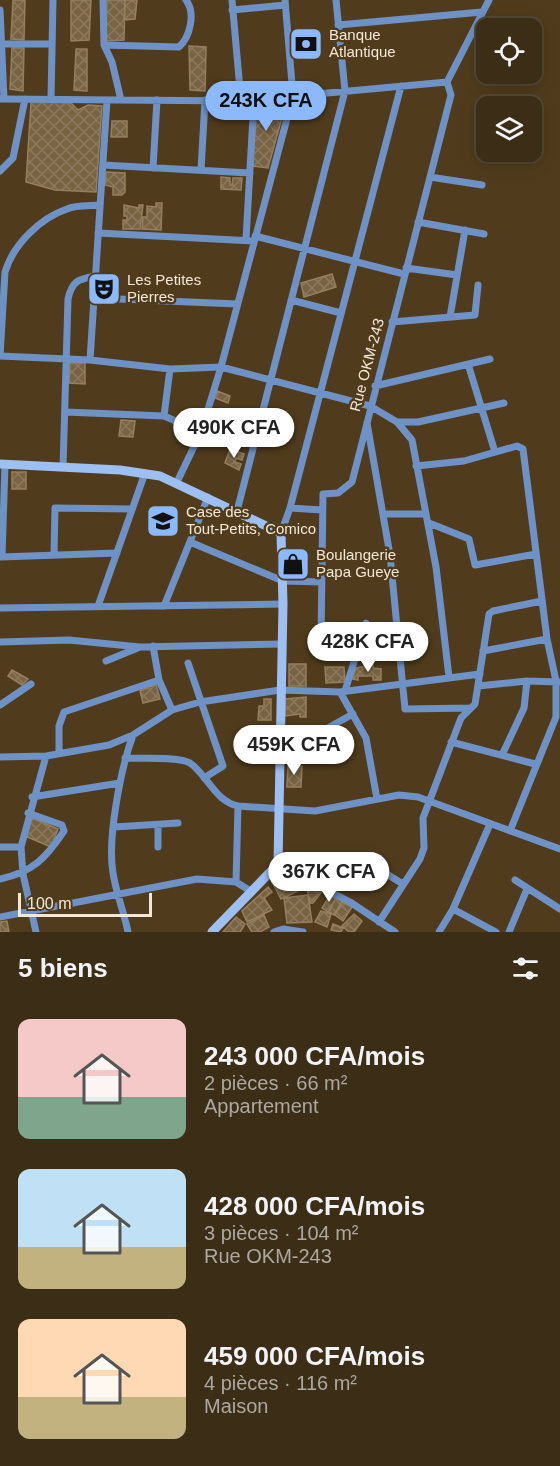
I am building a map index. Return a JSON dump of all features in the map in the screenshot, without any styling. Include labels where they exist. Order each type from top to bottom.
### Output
[{"type":"street","points":[[51,99],[53,0]]},
{"type":"street","points":[[103,0],[104,45],[112,62],[121,100]]},
{"type":"street","points":[[104,45],[179,48],[187,40],[190,21],[189,4],[186,0]]},
{"type":"street","points":[[232,0],[241,101]]},
{"type":"street","points":[[237,511],[345,91],[336,0]]},
{"type":"street","points":[[0,10],[3,44],[2,99],[241,101],[447,81],[489,0]]},
{"type":"street","points":[[177,482],[201,432],[221,367],[252,239],[293,96],[285,3],[232,10]]},
{"type":"street","points":[[338,25],[482,12]]},
{"type":"street","points":[[3,44],[52,44]]},
{"type":"street","name":"Rue OKM-243","points":[[322,510],[323,494],[338,493],[351,482],[451,95],[447,81]]},
{"type":"street","points":[[212,932],[278,864],[283,604],[280,533],[290,508],[401,86]]},
{"type":"street","points":[[0,171],[13,158],[25,99]]},
{"type":"street","points":[[252,239],[250,173],[254,99]]},
{"type":"street","points":[[90,360],[107,100]]},
{"type":"street","points":[[153,168],[157,100]]},
{"type":"street","points":[[201,170],[205,100]]},
{"type":"street","points":[[103,165],[250,173]]},
{"type":"street","points":[[430,177],[482,185]]},
{"type":"street","points":[[100,205],[69,208],[45,220],[9,261],[4,272],[0,356],[90,360],[170,369],[221,367],[370,406],[397,422],[412,440],[425,514],[429,523],[449,677]]},
{"type":"street","points":[[418,222],[484,234]]},
{"type":"street","points":[[450,317],[465,230]]},
{"type":"street","points":[[98,232],[252,239],[405,271],[457,275]]},
{"type":"street","points":[[63,467],[71,285],[77,279],[96,276]]},
{"type":"street","points":[[392,322],[472,316],[477,313],[478,285]]},
{"type":"street","points":[[94,298],[237,304]]},
{"type":"street","points":[[291,300],[341,313]]},
{"type":"street","points":[[375,386],[490,359]]},
{"type":"street","points":[[468,364],[495,452]]},
{"type":"street","points":[[164,416],[170,369]]},
{"type":"street","points":[[397,422],[418,422],[504,403]]},
{"type":"street","points":[[65,412],[164,416],[201,432]]},
{"type":"street","points":[[366,418],[384,514],[405,709],[471,708]]},
{"type":"street","points":[[416,466],[464,461],[517,446],[523,449],[547,639],[558,682],[556,719],[510,831]]},
{"type":"street","points":[[117,553],[1,557],[2,464],[145,472],[177,482],[280,533]]},
{"type":"street","points":[[98,606],[145,472]]},
{"type":"street","points":[[164,606],[208,497]]},
{"type":"street","points":[[54,555],[55,508],[132,509]]},
{"type":"street","points":[[290,508],[322,510],[321,641]]},
{"type":"street","points":[[384,514],[425,514]]},
{"type":"street","points":[[429,523],[469,539],[475,565],[536,554]]},
{"type":"street","points":[[190,542],[283,581],[322,582]]},
{"type":"street","points":[[379,922],[422,854],[423,818],[431,802],[451,742],[462,718],[475,704],[490,612],[542,601]]},
{"type":"street","points":[[0,608],[283,604]]},
{"type":"street","points":[[366,623],[342,691],[366,738],[377,799]]},
{"type":"street","points":[[483,651],[547,639]]},
{"type":"street","points":[[0,642],[69,640],[140,646],[282,644]]},
{"type":"street","points":[[106,661],[140,646]]},
{"type":"street","points":[[153,646],[159,680],[172,710]]},
{"type":"street","points":[[188,663],[223,768],[204,778]]},
{"type":"street","points":[[0,757],[46,756],[109,745],[133,735],[172,710],[200,702],[280,690],[342,691],[480,674]]},
{"type":"street","points":[[59,753],[59,726],[64,712],[159,680]]},
{"type":"street","points":[[478,686],[527,681],[558,682]]},
{"type":"street","points":[[502,755],[524,708],[527,681]]},
{"type":"street","points":[[0,705],[32,684]]},
{"type":"street","points":[[279,756],[353,714]]},
{"type":"street","points":[[128,932],[111,861],[120,783],[133,735]]},
{"type":"street","points":[[451,742],[536,764]]},
{"type":"street","points":[[36,932],[23,874],[21,847],[32,797],[46,756]]},
{"type":"street","points":[[125,758],[185,761],[226,803],[238,806],[315,811],[399,795],[431,802],[560,849]]},
{"type":"street","points":[[32,797],[120,783]]},
{"type":"street","points":[[236,882],[238,806]]},
{"type":"street","points":[[0,879],[23,874],[49,853],[64,831],[62,825],[28,813]]},
{"type":"street","points":[[114,827],[178,824]]},
{"type":"street","points":[[439,932],[453,909],[490,824]]},
{"type":"street","points":[[158,825],[158,847]]},
{"type":"street","points":[[0,847],[21,847]]},
{"type":"street","points":[[357,856],[403,884]]},
{"type":"street","points":[[278,864],[350,902],[395,932]]},
{"type":"street","points":[[0,917],[120,896],[197,879],[236,882],[252,892]]},
{"type":"street","points":[[515,880],[560,909]]},
{"type":"street","points":[[509,932],[527,889]]},
{"type":"street","points":[[453,909],[496,932]]},
{"type":"street","points":[[274,932],[283,928],[303,932]]},
{"type":"building","points":[[13,0],[25,0],[24,40],[11,39]]},
{"type":"building","points":[[71,0],[91,0],[89,40],[71,41]]},
{"type":"building","points":[[107,0],[125,0],[124,40],[106,41]]},
{"type":"building","points":[[125,0],[137,0],[135,19],[124,20]]},
{"type":"building","points":[[189,46],[206,47],[205,91],[190,90]]},
{"type":"building","points":[[12,48],[24,48],[23,91],[10,89]]},
{"type":"building","points":[[76,49],[87,49],[87,91],[74,90]]},
{"type":"building","points":[[34,101],[71,103],[78,110],[88,105],[102,106],[96,192],[55,190],[26,182],[31,103]]},
{"type":"building","points":[[279,101],[285,107],[268,168],[252,166],[257,106],[260,103]]},
{"type":"building","points":[[112,121],[127,121],[127,137],[111,137]]},
{"type":"building","points":[[106,172],[125,173],[125,192],[122,195],[113,195],[113,187],[105,185]]},
{"type":"building","points":[[221,177],[230,178],[230,185],[232,185],[233,178],[242,178],[241,190],[221,189]]},
{"type":"building","points":[[156,203],[162,203],[161,230],[142,229],[143,217],[147,217],[147,206],[156,207]]},
{"type":"building","points":[[124,205],[139,208],[139,205],[143,205],[140,229],[123,229],[123,220],[127,220],[127,216],[124,216]]},
{"type":"building","points":[[332,274],[336,287],[304,297],[301,283]]},
{"type":"building","name":"Les Petites Pierres","points":[[99,277],[112,277],[110,293],[98,293]]},
{"type":"building","points":[[70,363],[85,363],[85,384],[69,383]]},
{"type":"building","points":[[217,391],[230,396],[228,403],[215,398]]},
{"type":"building","points":[[121,420],[135,421],[133,437],[119,436]]},
{"type":"building","points":[[230,449],[244,454],[242,460],[236,458],[235,462],[241,464],[239,470],[225,463]]},
{"type":"building","points":[[12,472],[26,472],[26,489],[12,489]]},
{"type":"building","points":[[373,663],[373,668],[381,669],[381,680],[373,680],[373,676],[358,676],[358,680],[352,679],[356,668],[366,666],[365,668],[369,668]]},
{"type":"building","points":[[289,664],[306,664],[306,686],[289,686]]},
{"type":"building","points":[[325,667],[344,667],[345,682],[326,683]]},
{"type":"building","points":[[12,670],[28,679],[22,685],[8,676]]},
{"type":"building","points":[[156,684],[160,699],[143,703],[140,691]]},
{"type":"building","points":[[306,697],[306,717],[300,717],[300,714],[285,716],[285,699]]},
{"type":"building","points":[[264,699],[271,699],[271,720],[258,720],[259,706],[264,706]]},
{"type":"building","points":[[288,766],[302,766],[301,787],[287,787]]},
{"type":"building","points":[[30,817],[58,829],[51,847],[25,836]]},
{"type":"building","points":[[291,873],[300,890],[281,899],[272,882]]},
{"type":"building","points":[[306,884],[323,890],[313,903],[310,903]]},
{"type":"building","points":[[268,887],[272,892],[264,898],[272,910],[247,922],[242,911]]},
{"type":"building","points":[[308,895],[312,922],[287,923],[284,898]]},
{"type":"building","points":[[330,895],[336,898],[328,912],[322,908]]},
{"type":"building","points":[[336,898],[342,901],[334,915],[329,912]]},
{"type":"building","points":[[342,902],[352,907],[343,921],[335,915]]},
{"type":"building","points":[[321,911],[331,914],[327,927],[315,922]]},
{"type":"building","points":[[354,914],[362,921],[354,932],[349,932],[342,926]]},
{"type":"building","points":[[264,915],[269,927],[260,932],[252,932],[247,924]]},
{"type":"building","points":[[236,917],[245,924],[240,932],[223,932]]},
{"type":"building","points":[[7,921],[9,932],[0,932],[0,922]]},
{"type":"building","points":[[333,924],[343,928],[341,932],[331,930]]},
{"type":"place","name":"Banque Atlantique","points":[[306,44]]},
{"type":"place","name":"Les Petites Pierres","points":[[104,289]]},
{"type":"place","name":"Case des Tout-Petits, Comico","points":[[163,521]]},
{"type":"place","name":"Boulangerie Papa Gueye","points":[[293,564]]}]
